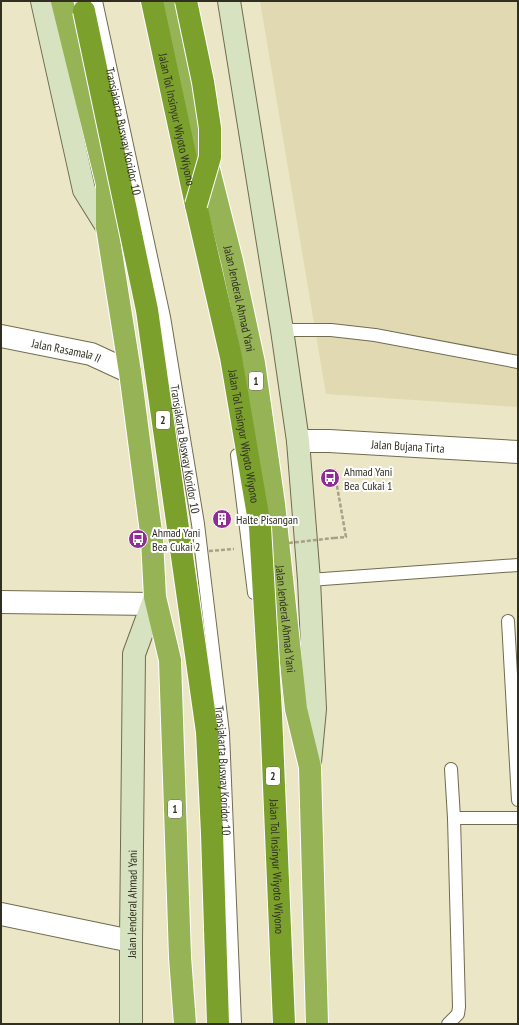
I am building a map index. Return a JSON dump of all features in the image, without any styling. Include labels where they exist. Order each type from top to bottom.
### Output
[{"type":"highway","name":"Jalan Jenderal Ahmad Yani","points":[[62,1],[107,184],[107,227],[130,372],[152,540],[153,600],[170,660],[180,957],[185,1024]]},
{"type":"highway","name":"2","points":[[82,1],[147,310],[207,732],[212,832],[218,1024]]},
{"type":"highway","name":"Jalan Tol Insinyur Wiyoto Wiyono","points":[[152,1],[196,206],[231,357],[260,528],[271,714],[284,1024]]},
{"type":"highway","name":"Jalan Jenderal Ahmad Yani","points":[[173,1],[201,138],[232,261],[254,363],[274,504],[296,709],[310,767],[317,1024]]},
{"type":"highway","points":[[186,1],[203,82],[210,128],[210,157],[196,206]]},
{"type":"main road","name":"Jalan Jenderal Ahmad Yani","points":[[42,1],[84,190],[107,227]]},
{"type":"main road","name":"Jalan Jenderal Ahmad Yani","points":[[229,1],[282,330],[298,441],[309,580],[315,709],[310,767]]},
{"type":"main road","name":"Jalan Jenderal Ahmad Yani","points":[[132,1024],[131,941],[134,654],[153,600]]},
{"type":"street","name":"Jalan Rasamala II","points":[[1,336],[92,354],[130,372]]},
{"type":"street","name":"Jalan Bujana Tirta","points":[[298,441],[329,441],[518,452]]},
{"type":"street","points":[[1,602],[153,600]]},
{"type":"street","points":[[1,914],[131,941]]},
{"type":"lane","name":"Transjakarta Busway Koridor 10","points":[[96,1],[164,316],[198,524],[223,733],[235,1024]]},
{"type":"lane","points":[[145,1],[220,351],[237,454],[260,649],[266,747],[269,880],[276,1024]]},
{"type":"lane","points":[[282,330],[331,330],[375,335],[518,362]]},
{"type":"lane","points":[[309,580],[518,565]]},
{"type":"lane","points":[[508,621],[518,800]]},
{"type":"lane","points":[[448,1024],[458,1014],[460,1007],[451,769]]},
{"type":"lane","points":[[454,818],[518,818]]},
{"type":"path","points":[[329,441],[346,536],[334,538]]},
{"type":"shaded area","points":[[260,1],[518,1],[518,407],[326,394]]},
{"type":"place","name":"Ahmad Yani Bea Cukai 1","points":[[330,478]]},
{"type":"place","name":"Halte Pisangan","points":[[222,519]]},
{"type":"place","name":"Ahmad Yani Bea Cukai 2","points":[[138,539]]}]
